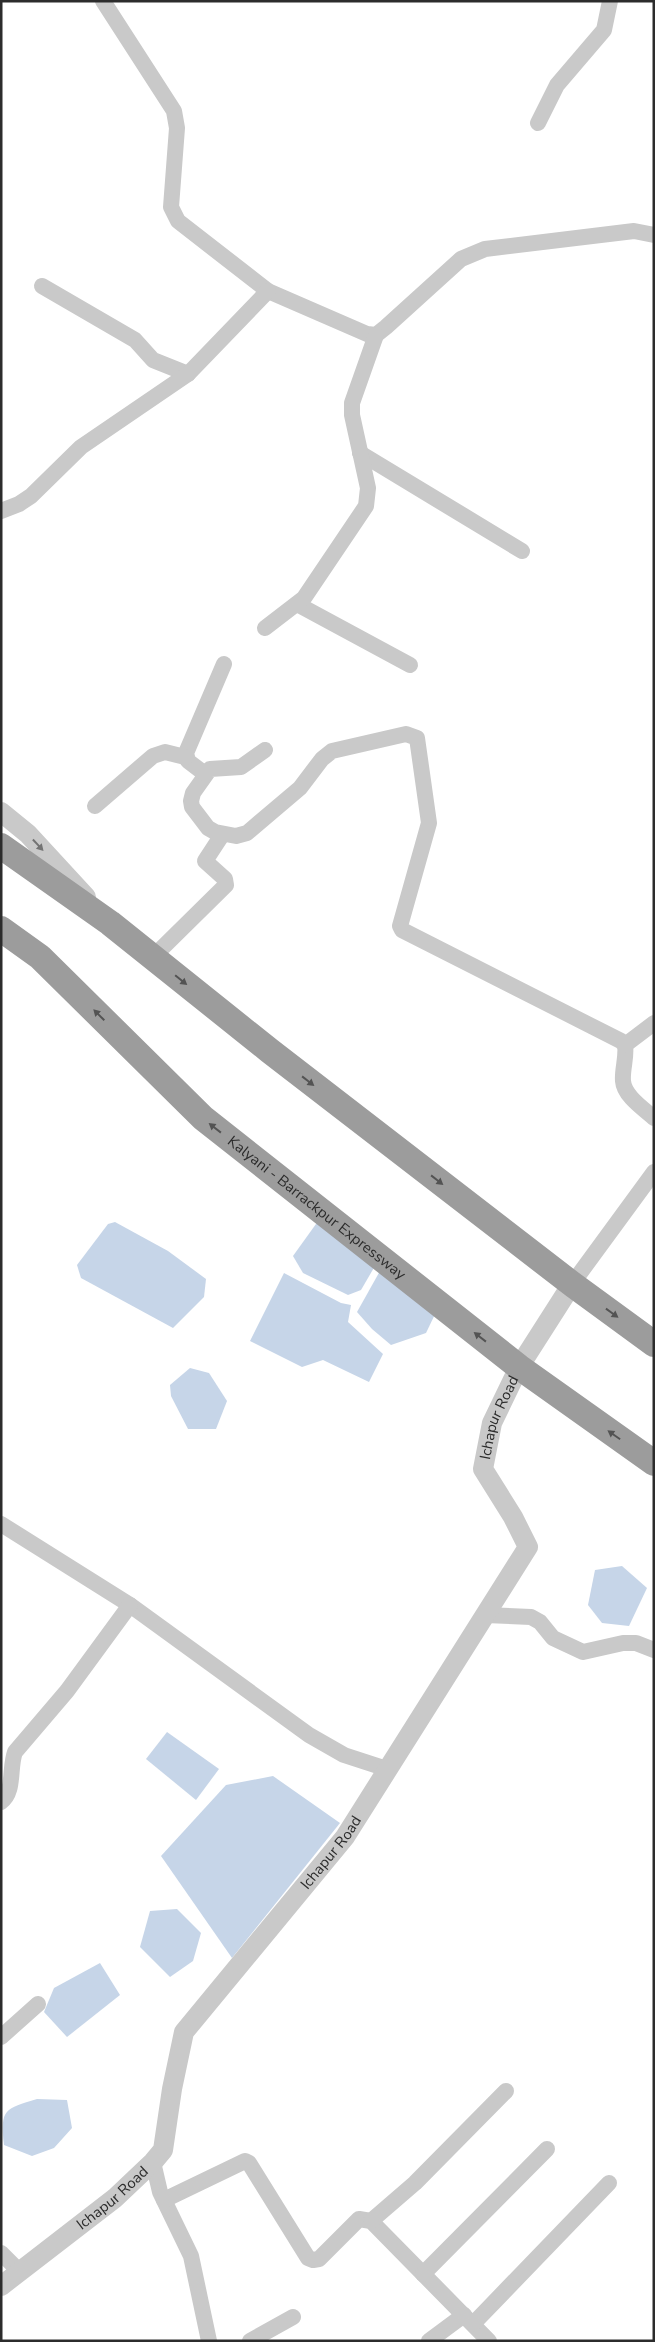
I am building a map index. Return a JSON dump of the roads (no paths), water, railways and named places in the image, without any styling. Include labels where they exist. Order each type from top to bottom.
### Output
[{"type":"highway","points":[[1,846],[110,924],[270,1051],[572,1284],[654,1344]]},
{"type":"highway","name":"Kalyani - Barrackpur Expressway","points":[[1,929],[40,957],[203,1118],[519,1368],[654,1463]]},
{"type":"street","points":[[103,1],[174,110],[177,128],[171,207],[178,221],[268,291],[367,334],[376,335]]},
{"type":"street","points":[[538,123],[557,85],[601,36],[606,24],[610,1]]},
{"type":"street","points":[[265,628],[297,604],[309,591],[366,506],[368,488],[352,416],[352,403],[376,335],[461,259],[470,254],[492,248],[634,231],[654,235]]},
{"type":"street","points":[[42,286],[135,340],[154,360],[188,374]]},
{"type":"street","points":[[1,511],[19,504],[32,496],[81,447],[188,374],[268,291]]},
{"type":"street","points":[[360,452],[522,551]]},
{"type":"street","points":[[297,604],[410,665]]},
{"type":"street","points":[[185,757],[224,664]]},
{"type":"street","points":[[266,750],[246,765],[214,768],[206,774],[193,793],[191,801],[192,807],[208,828],[222,835],[236,836],[247,833],[300,788],[322,759],[332,751],[406,734],[417,738],[428,823],[400,926],[402,930],[625,1045]]},
{"type":"street","points":[[95,806],[153,756],[165,752],[185,757],[206,774]]},
{"type":"street","points":[[1,812],[28,834],[110,924]]},
{"type":"street","points":[[153,957],[226,885],[225,879],[205,861],[222,835]]},
{"type":"street","points":[[1,940],[40,957]]},
{"type":"street","points":[[654,1023],[625,1045],[623,1082],[625,1089],[654,1118]]},
{"type":"street","points":[[519,1368],[572,1284],[654,1172]]},
{"type":"street","name":"Ichapur Road","points":[[1,2286],[116,2198],[153,2162],[162,2150],[184,2032],[345,1837],[386,1768],[528,1547],[514,1517],[482,1469],[492,1423],[519,1368]]},
{"type":"street","points":[[1,1524],[130,1605],[324,1744],[344,1755],[386,1768]]},
{"type":"street","points":[[1,1802],[7,1798],[10,1789],[11,1764],[15,1752],[67,1691],[130,1605]]},
{"type":"street","points":[[485,1615],[531,1617],[540,1622],[553,1638],[583,1652],[623,1643],[636,1643],[654,1650]]},
{"type":"street","points":[[1,2037],[38,2004]]},
{"type":"street","points":[[370,2221],[416,2183],[506,2091]]},
{"type":"street","points":[[423,2274],[547,2149]]},
{"type":"street","points":[[164,2200],[245,2161],[249,2164],[308,2258],[313,2260],[319,2259],[359,2219],[370,2221],[489,2341]]},
{"type":"street","points":[[153,2162],[164,2200],[191,2256],[208,2341]]},
{"type":"street","points":[[429,2341],[468,2319],[609,2183]]},
{"type":"street","points":[[1,2253],[20,2272]]},
{"type":"street","points":[[250,2341],[293,2317]]},
{"type":"water","points":[[321,1217],[386,1247],[361,1290],[348,1295],[303,1273],[293,1256]]},
{"type":"water","points":[[115,1222],[168,1251],[206,1279],[204,1297],[173,1328],[81,1278],[77,1265],[108,1224]]},
{"type":"water","points":[[380,1271],[438,1308],[426,1333],[391,1345],[372,1329],[357,1312]]},
{"type":"water","points":[[284,1273],[341,1303],[351,1305],[348,1322],[383,1354],[369,1382],[323,1360],[302,1367],[250,1341]]},
{"type":"water","points":[[190,1368],[209,1373],[227,1401],[216,1429],[188,1429],[171,1396],[170,1385]]},
{"type":"water","points":[[622,1566],[647,1588],[629,1626],[602,1623],[588,1605],[595,1570]]},
{"type":"water","points":[[167,1732],[219,1769],[196,1800],[146,1759]]},
{"type":"water","points":[[273,1776],[340,1823],[232,1958],[161,1856],[226,1785]]},
{"type":"water","points":[[177,1909],[201,1933],[193,1961],[170,1977],[140,1947],[150,1911]]},
{"type":"water","points":[[100,1963],[120,1995],[67,2037],[44,2012],[54,1988]]},
{"type":"water","points":[[37,2099],[67,2100],[72,2128],[54,2148],[32,2156],[4,2145],[3,2124],[4,2117],[11,2108]]}]
